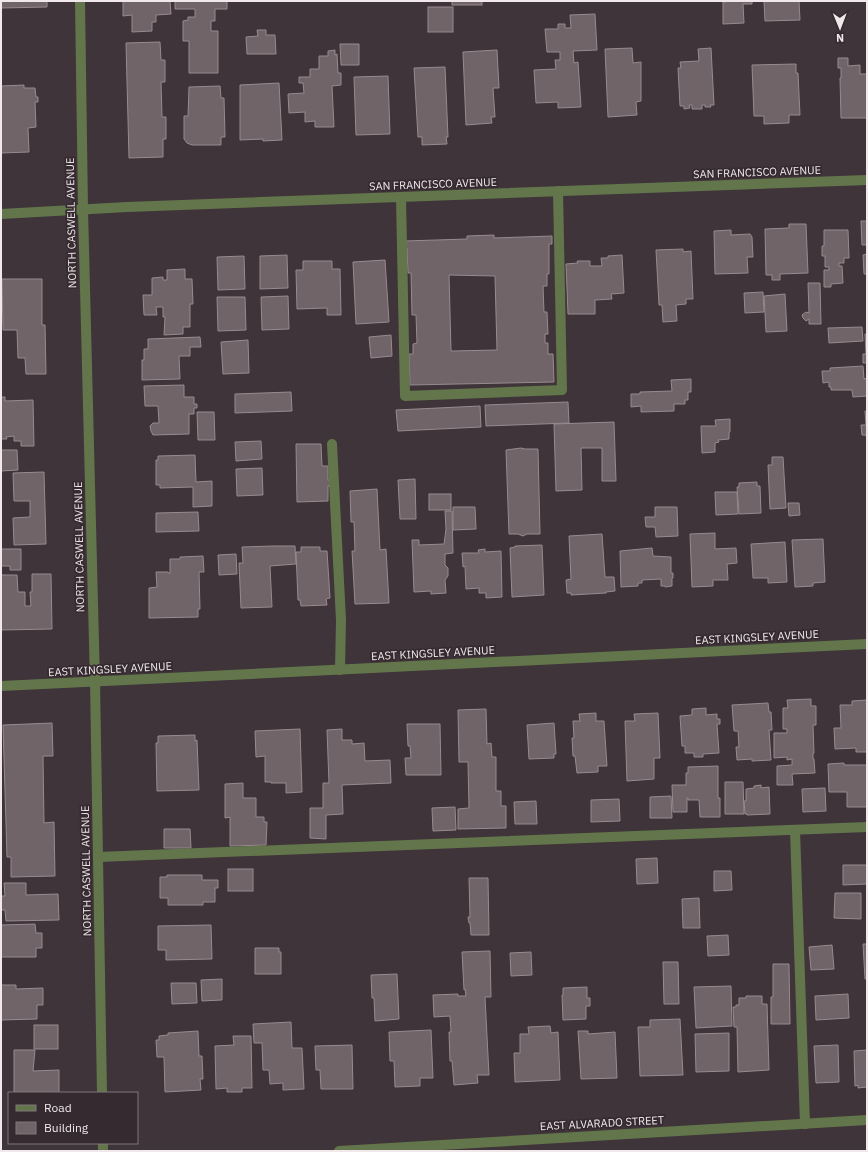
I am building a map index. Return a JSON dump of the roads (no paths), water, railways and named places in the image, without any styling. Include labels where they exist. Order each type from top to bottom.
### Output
[{"type":"street","name":"NORTH CASWELL AVENUE","points":[[80,1],[83,209],[95,682],[102,1092]]},
{"type":"street","name":"SAN FRANCISCO AVENUE","points":[[1,214],[83,209],[867,180]]},
{"type":"street","points":[[402,197],[405,396],[562,390],[558,191]]},
{"type":"street","points":[[332,444],[341,620],[340,670]]},
{"type":"street","name":"EAST KINGSLEY AVENUE","points":[[1,686],[867,644]]},
{"type":"street","points":[[98,857],[867,827]]},
{"type":"street","points":[[795,830],[805,1124]]},
{"type":"street","name":"EAST ALVARADO STREET","points":[[339,1151],[867,1120]]}]
